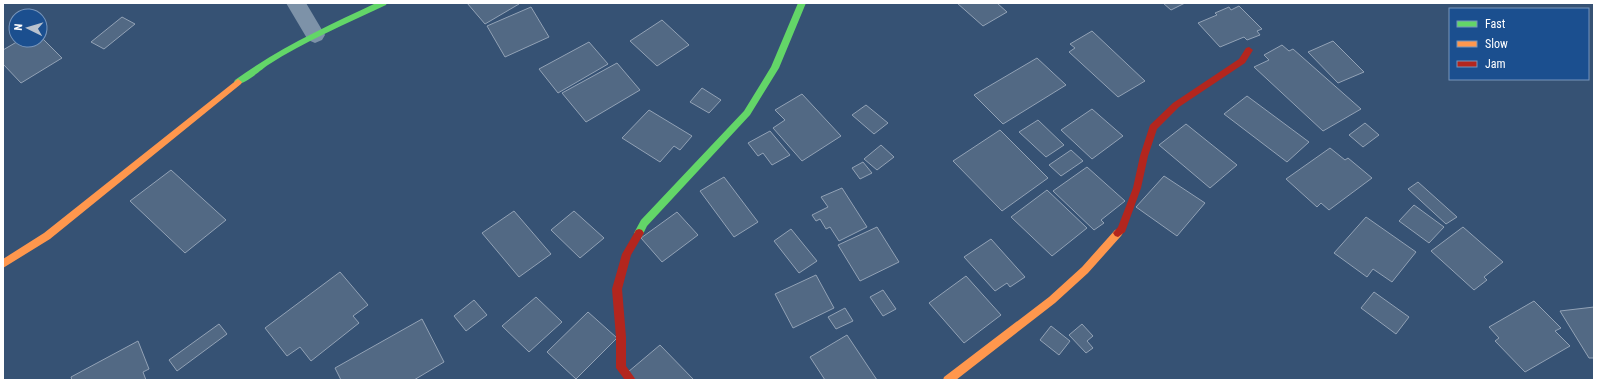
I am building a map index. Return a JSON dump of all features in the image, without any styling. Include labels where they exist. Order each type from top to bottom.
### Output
[{"type":"street","points":[[296,3],[315,35]]},
{"type":"street","points":[[3,264],[47,236],[251,72],[315,35],[383,3]]},
{"type":"street","points":[[631,380],[621,368],[621,337],[617,289],[627,254],[644,223],[747,112],[775,68],[802,3]]},
{"type":"street","points":[[948,380],[1052,300],[1085,270],[1122,229],[1137,188],[1144,156],[1153,127],[1176,105],[1242,61],[1250,50]]},
{"type":"building","points":[[467,3],[518,3],[519,4],[485,24]]},
{"type":"building","points":[[957,3],[997,3],[1007,12],[983,26]]},
{"type":"building","points":[[1163,3],[1185,3],[1171,10]]},
{"type":"building","points":[[1239,6],[1262,29],[1257,31],[1260,35],[1247,40],[1244,37],[1220,47],[1198,23],[1217,15],[1215,13],[1229,7],[1231,10]]},
{"type":"building","points":[[531,7],[549,37],[505,57],[487,26]]},
{"type":"building","points":[[122,17],[135,24],[104,49],[91,42]]},
{"type":"building","points":[[662,20],[689,45],[657,66],[630,41]]},
{"type":"building","points":[[1092,31],[1145,81],[1118,97],[1069,52],[1075,48],[1070,44]]},
{"type":"building","points":[[1333,41],[1364,72],[1338,83],[1308,52]]},
{"type":"building","points":[[589,42],[608,64],[558,93],[539,69]]},
{"type":"building","points":[[48,44],[62,58],[21,83],[3,64],[3,50],[8,47],[48,48]]},
{"type":"building","points":[[1282,45],[1289,51],[1293,49],[1361,109],[1323,131],[1254,67],[1269,60],[1264,55]]},
{"type":"building","points":[[1037,58],[1066,85],[1003,124],[974,95]]},
{"type":"building","points":[[617,63],[640,90],[586,122],[562,93]]},
{"type":"building","points":[[702,88],[721,100],[709,113],[690,102]]},
{"type":"building","points":[[802,94],[841,136],[802,161],[773,128],[785,120],[775,110]]},
{"type":"building","points":[[1247,96],[1309,142],[1287,162],[1224,114]]},
{"type":"building","points":[[866,105],[888,123],[874,134],[852,115]]},
{"type":"building","points":[[1092,109],[1123,136],[1092,159],[1061,130]]},
{"type":"building","points":[[649,110],[692,136],[680,150],[674,146],[660,162],[622,138]]},
{"type":"building","points":[[1038,120],[1064,145],[1046,157],[1019,132]]},
{"type":"building","points":[[1365,123],[1379,135],[1363,147],[1349,135]]},
{"type":"building","points":[[1186,124],[1237,165],[1210,188],[1159,145]]},
{"type":"building","points":[[1000,130],[1048,178],[1002,211],[953,161]]},
{"type":"building","points":[[770,131],[790,155],[772,165],[763,153],[758,156],[748,143]]},
{"type":"building","points":[[881,145],[894,157],[877,170],[864,159]]},
{"type":"building","points":[[1330,148],[1345,160],[1348,158],[1372,178],[1329,210],[1321,203],[1317,207],[1286,179]]},
{"type":"building","points":[[1071,150],[1083,161],[1061,176],[1049,165]]},
{"type":"building","points":[[863,162],[872,173],[860,179],[852,168]]},
{"type":"building","points":[[1087,167],[1125,201],[1101,220],[1104,223],[1094,230],[1053,191]]},
{"type":"building","points":[[171,170],[226,220],[185,253],[130,201]]},
{"type":"building","points":[[1164,176],[1205,203],[1177,236],[1136,207]]},
{"type":"building","points":[[724,177],[758,222],[734,237],[700,191]]},
{"type":"building","points":[[1418,182],[1457,217],[1446,224],[1408,189]]},
{"type":"building","points":[[842,188],[867,227],[839,241],[830,227],[826,229],[820,219],[816,221],[812,215],[828,207],[821,197]]},
{"type":"building","points":[[1047,190],[1087,228],[1052,256],[1011,217]]},
{"type":"building","points":[[1414,205],[1444,227],[1429,243],[1399,221]]},
{"type":"building","points":[[514,211],[551,254],[519,277],[482,233]]},
{"type":"building","points":[[574,211],[604,238],[580,258],[551,230]]},
{"type":"building","points":[[677,212],[698,235],[662,262],[641,238]]},
{"type":"building","points":[[1366,217],[1416,252],[1392,282],[1373,269],[1367,277],[1334,253]]},
{"type":"building","points":[[877,227],[899,262],[860,281],[838,245]]},
{"type":"building","points":[[1463,227],[1503,262],[1484,277],[1487,280],[1474,290],[1431,251]]},
{"type":"building","points":[[791,229],[817,261],[799,273],[774,241]]},
{"type":"building","points":[[991,239],[1025,277],[1010,287],[1007,283],[995,291],[964,257]]},
{"type":"building","points":[[340,272],[368,305],[353,316],[359,323],[311,361],[300,347],[287,356],[265,328]]},
{"type":"building","points":[[816,275],[834,308],[793,328],[775,294]]},
{"type":"building","points":[[966,276],[1001,315],[964,343],[929,303]]},
{"type":"building","points":[[883,290],[896,309],[883,316],[870,297]]},
{"type":"building","points":[[1374,292],[1409,317],[1396,334],[1361,308]]},
{"type":"building","points":[[536,297],[562,322],[529,352],[502,326]]},
{"type":"building","points":[[474,300],[487,315],[466,331],[454,316]]},
{"type":"building","points":[[1534,301],[1561,328],[1555,331],[1570,346],[1525,372],[1495,341],[1499,338],[1489,327]]},
{"type":"building","points":[[1594,307],[1594,358],[1589,358],[1560,311]]},
{"type":"building","points":[[845,308],[853,321],[836,329],[828,317]]},
{"type":"building","points":[[588,312],[617,338],[576,379],[547,352]]},
{"type":"building","points":[[422,319],[444,362],[414,380],[341,380],[335,368]]},
{"type":"building","points":[[219,324],[227,334],[177,371],[169,360]]},
{"type":"building","points":[[1082,324],[1093,336],[1087,341],[1093,348],[1086,353],[1069,335]]},
{"type":"building","points":[[1051,326],[1070,341],[1059,355],[1040,340]]},
{"type":"building","points":[[847,335],[877,380],[825,380],[810,357]]},
{"type":"building","points":[[138,341],[149,369],[143,372],[146,380],[72,380],[71,377]]},
{"type":"building","points":[[660,345],[694,380],[636,380],[628,372]]},
{"type":"traffic: fast","points":[[238,82],[290,48],[383,3]]},
{"type":"traffic: fast","points":[[639,233],[644,223],[747,113],[775,68],[802,3]]},
{"type":"traffic: slow","points":[[3,264],[47,236],[238,82]]},
{"type":"traffic: slow","points":[[948,380],[1052,300],[1085,270],[1118,233]]},
{"type":"traffic: jam","points":[[1118,233],[1122,229],[1137,188],[1144,156],[1153,127],[1176,105],[1242,61],[1249,50]]},
{"type":"traffic: jam","points":[[631,380],[621,368],[621,337],[617,289],[627,254],[639,233]]}]
